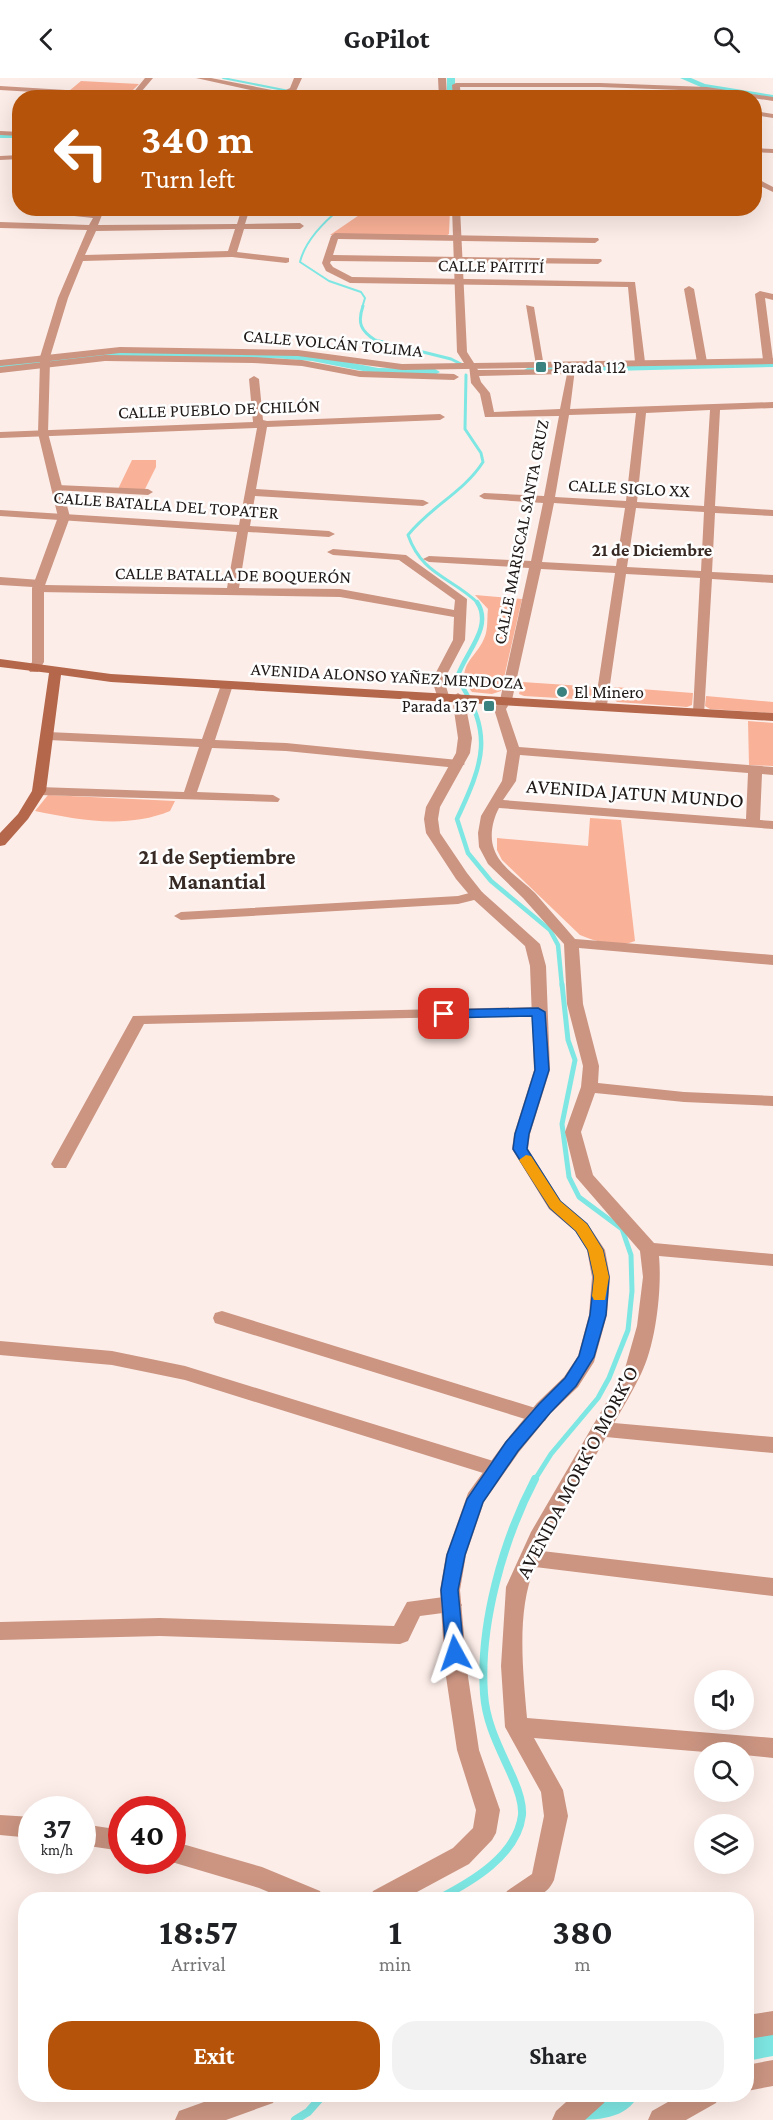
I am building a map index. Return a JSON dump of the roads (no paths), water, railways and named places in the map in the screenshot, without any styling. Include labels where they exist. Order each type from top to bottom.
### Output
[{"type":"main road","name":"AVENIDA ALONSO YAÑEZ MENDOZA","points":[[0,663],[55,672],[227,685],[601,705],[773,717]]},
{"type":"main road","points":[[0,842],[23,816],[39,791],[55,672]]},
{"type":"street","points":[[139,90],[149,78]]},
{"type":"street","points":[[200,78],[282,90]]},
{"type":"street","points":[[237,78],[285,90]]},
{"type":"street","points":[[694,79],[738,90]]},
{"type":"street","points":[[456,90],[456,85],[600,85],[710,90]]},
{"type":"street","points":[[0,88],[30,90]]},
{"type":"street","points":[[34,669],[38,662],[39,586],[64,517],[43,433],[45,361],[63,298],[98,216]]},
{"type":"street","points":[[232,254],[244,216]]},
{"type":"street","points":[[456,216],[462,352],[473,370],[476,383],[485,393],[489,415],[773,405]]},
{"type":"street","points":[[0,225],[94,228],[300,226]]},
{"type":"street","points":[[595,240],[335,236],[329,258],[598,261]]},
{"type":"street","points":[[80,258],[232,254],[286,260]]},
{"type":"street","name":"CALLE PAITITÍ","points":[[329,258],[326,262],[329,269],[350,280],[632,284],[640,362]]},
{"type":"street","points":[[689,289],[702,362]]},
{"type":"street","points":[[771,361],[760,294],[773,297]]},
{"type":"street","points":[[529,307],[541,364]]},
{"type":"street","name":"CALLE VOLCÁN TOLIMA","points":[[0,363],[105,358],[253,360],[302,363],[360,374],[454,372],[541,364],[771,361]]},
{"type":"street","name":"CALLE VOLCÁN TOLIMA","points":[[0,370],[45,361]]},
{"type":"street","name":"CALLE MARISCAL SANTA CRUZ","points":[[473,370],[572,371],[535,565],[506,700]]},
{"type":"street","points":[[232,591],[245,528],[260,423],[254,379]]},
{"type":"street","points":[[699,712],[715,407]]},
{"type":"street","points":[[601,705],[631,504],[641,410]]},
{"type":"street","name":"CALLE PUEBLO DE CHILÓN","points":[[0,435],[440,417]]},
{"type":"street","points":[[57,488],[148,492]]},
{"type":"street","points":[[250,492],[423,503]]},
{"type":"street","name":"CALLE SIGLO XX","points":[[483,496],[773,513]]},
{"type":"street","name":"CALLE BATALLA DEL TOPATER","points":[[0,513],[329,534]]},
{"type":"street","points":[[333,552],[402,557],[461,599],[459,640],[438,680],[455,697],[465,738],[463,753],[434,807],[432,826],[461,876],[477,895],[532,944],[538,966],[542,1070],[522,1134],[520,1149],[555,1204],[581,1227],[596,1250],[601,1277],[598,1315],[587,1357],[571,1382],[538,1416],[475,1499],[456,1555],[450,1590],[456,1670],[468,1750],[488,1810],[484,1833],[460,1856],[394,1892]]},
{"type":"street","points":[[429,559],[773,579]]},
{"type":"street","name":"CALLE BATALLA DE BOQUERÓN","points":[[0,581],[39,586],[340,593],[462,615]]},
{"type":"street","points":[[189,797],[205,744],[227,685]]},
{"type":"street","points":[[506,700],[500,709],[514,751],[509,782],[494,803],[485,833],[486,847],[493,861],[528,895],[571,943],[575,1004],[591,1066],[589,1087],[573,1132],[585,1177],[649,1249],[773,1260]]},
{"type":"street","points":[[48,736],[286,747],[458,764]]},
{"type":"street","points":[[514,751],[773,771]]},
{"type":"street","points":[[753,824],[755,769]]},
{"type":"street","points":[[39,791],[273,799]]},
{"type":"street","name":"AVENIDA JATUN MUNDO","points":[[494,803],[773,825]]},
{"type":"street","points":[[181,916],[458,900],[477,895]]},
{"type":"street","points":[[571,943],[773,960]]},
{"type":"street","points":[[60,1164],[139,1019],[538,1012]]},
{"type":"street","points":[[589,1087],[684,1097],[773,1101]]},
{"type":"street","name":"AVENIDA MORK'O MORK'O","points":[[525,1892],[542,1880],[556,1816],[552,1790],[516,1727],[512,1666],[516,1587],[529,1558],[633,1372],[646,1326],[652,1277],[649,1249]]},
{"type":"street","points":[[222,1318],[538,1416]]},
{"type":"street","points":[[0,1348],[112,1358],[185,1373],[496,1469]]},
{"type":"street","points":[[600,1429],[773,1445]]},
{"type":"street","points":[[529,1558],[773,1587]]},
{"type":"street","points":[[0,1631],[160,1628],[400,1635],[414,1608],[451,1605]]},
{"type":"street","points":[[516,1727],[773,1748]]},
{"type":"street","points":[[0,1825],[18,1827]]},
{"type":"street","points":[[186,1856],[262,1878],[295,1892]]},
{"type":"street","points":[[754,2026],[773,2023]]},
{"type":"street","points":[[754,2077],[773,2073]]},
{"type":"street","points":[[188,2120],[241,2102]]},
{"type":"street","points":[[565,2120],[586,2102]]},
{"type":"street","points":[[661,2120],[692,2102]]},
{"type":"waterway","points":[[223,78],[284,90]]},
{"type":"waterway","points":[[451,78],[451,90]]},
{"type":"waterway","points":[[684,78],[703,86],[728,90]]},
{"type":"waterway","points":[[762,95],[773,97]]},
{"type":"waterway","points":[[0,135],[12,136]]},
{"type":"waterway","points":[[332,216],[311,239],[300,262],[329,281],[361,292],[365,298],[362,308]]},
{"type":"waterway","points":[[363,306],[360,322],[363,330],[375,340],[451,359],[461,364]]},
{"type":"waterway","points":[[0,367],[108,354],[274,355],[312,358],[378,371],[435,372]]},
{"type":"waterway","points":[[529,370],[773,364]]},
{"type":"waterway","points":[[466,375],[465,429],[481,453],[483,462],[457,491],[426,516],[408,535],[421,559],[429,567],[477,602]]},
{"type":"waterway","points":[[477,602],[481,611],[480,631],[457,678],[476,716],[481,748],[474,780],[457,819],[468,853],[491,881],[550,930],[558,945],[562,986]]},
{"type":"waterway","points":[[534,1481],[551,1454],[598,1398],[609,1378],[628,1330],[632,1291],[631,1255],[622,1229],[579,1197],[569,1177],[562,1124],[575,1060],[568,1040],[562,984]]},
{"type":"waterway","points":[[450,1892],[478,1876],[502,1855],[518,1830],[522,1815],[518,1790],[494,1736],[485,1705],[483,1667],[490,1612],[503,1556],[534,1481]]},
{"type":"waterway","points":[[754,2047],[773,2043]]},
{"type":"waterway","points":[[295,2120],[308,2112],[317,2102]]},
{"type":"waterway","points":[[584,2120],[612,2102]]},
{"type":"place","name":"Parada 112","points":[[541,367]]},
{"type":"place","name":"El Minero","points":[[562,692]]},
{"type":"place","name":"Parada 137","points":[[489,706]]},
{"type":"district","name":"21 de Diciembre","points":[[652,550]]},
{"type":"district","name":"21 de Septiembre Manantial","points":[[217,868]]}]
